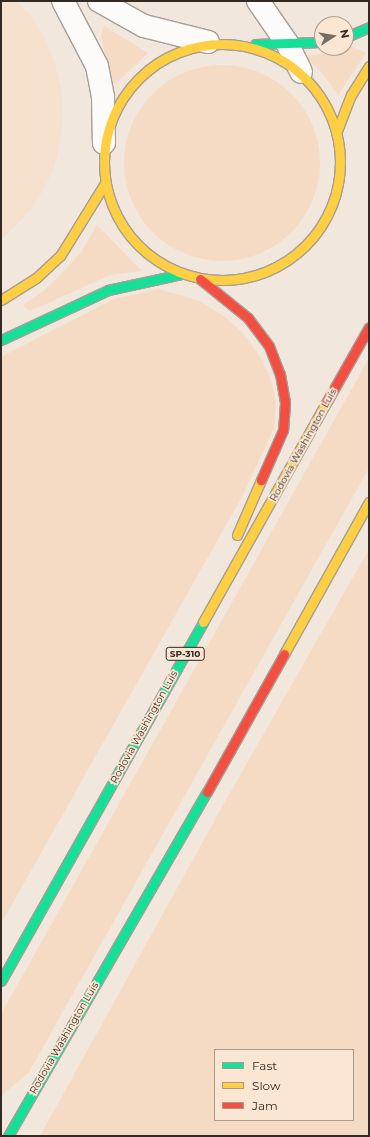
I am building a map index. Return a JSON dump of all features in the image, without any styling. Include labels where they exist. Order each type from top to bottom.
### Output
[{"type":"main road","points":[[354,34],[369,27]]},
{"type":"main road","points":[[244,44],[275,54],[301,72],[323,99],[337,131],[341,165],[335,199],[320,230],[296,255],[267,272],[234,280],[200,279],[182,274],[154,260],[131,239],[114,213],[104,183],[104,143],[116,106],[139,75],[171,53],[208,42],[244,44],[314,42]]},
{"type":"main road","points":[[337,131],[351,95],[369,66]]},
{"type":"main road","points":[[1,300],[36,278],[60,256],[104,183]]},
{"type":"main road","points":[[1,340],[108,290],[182,274]]},
{"type":"main road","points":[[200,279],[248,318],[269,346],[280,374],[285,402],[283,430],[233,544]]},
{"type":"main road","name":"Rodovia Washington Luís","points":[[1,981],[369,327]]},
{"type":"main road","name":"Rodovia Washington Luís","points":[[8,1136],[233,747],[369,502]]},
{"type":"main road","points":[[174,673],[223,565]]},
{"type":"street","points":[[63,1],[97,66],[103,97],[104,143]]},
{"type":"street","points":[[99,1],[144,26],[208,42]]},
{"type":"street","points":[[258,1],[287,43],[301,72]]},
{"type":"shaded area","points":[[1,1],[17,1],[29,14],[44,37],[54,61],[61,87],[63,113],[61,139],[55,165],[44,189],[30,211],[1,240]]},
{"type":"shaded area","points":[[104,26],[148,53],[113,86],[101,37]]},
{"type":"shaded area","points":[[354,48],[366,53],[338,95],[323,74],[306,57],[314,55],[354,56]]},
{"type":"shaded area","points":[[212,65],[232,65],[260,72],[277,81],[292,93],[304,108],[313,125],[320,153],[320,173],[313,201],[304,218],[292,233],[277,245],[260,254],[232,261],[212,261],[184,254],[167,245],[152,233],[140,218],[131,201],[124,173],[124,153],[131,125],[140,108],[152,93],[167,81],[184,72]]},
{"type":"shaded area","points":[[97,225],[142,271],[111,275],[30,311],[23,305],[45,290],[66,269],[82,251]]},
{"type":"shaded area","points":[[159,289],[200,301],[225,317],[242,332],[259,355],[270,377],[276,402],[274,428],[243,495],[1,924],[1,357],[114,299]]},
{"type":"shaded area","points":[[369,358],[369,468],[29,1072],[1,1096],[1,1014]]},
{"type":"shaded area","points":[[369,549],[369,1136],[40,1136],[222,807]]},
{"type":"traffic: fast","points":[[354,34],[369,27]]},
{"type":"traffic: fast","points":[[255,44],[314,42]]},
{"type":"traffic: fast","points":[[1,340],[108,290],[182,274]]},
{"type":"traffic: fast","points":[[1,981],[203,622]]},
{"type":"traffic: fast","points":[[8,1136],[207,792]]},
{"type":"traffic: slow","points":[[210,44],[234,44],[256,49],[278,57],[306,78],[327,106],[338,139],[340,162],[338,185],[327,218],[306,246],[278,267],[256,275],[234,280],[210,280],[188,275],[166,267],[147,254],[130,237],[117,218],[109,196],[104,174],[104,150],[109,128],[117,106],[130,87],[147,70],[166,57],[188,49],[210,44]]},
{"type":"traffic: slow","points":[[337,131],[351,95],[369,66]]},
{"type":"traffic: slow","points":[[1,300],[36,278],[60,256],[105,183]]},
{"type":"traffic: slow","points":[[203,622],[326,403]]},
{"type":"traffic: slow","points":[[237,535],[261,480]]},
{"type":"traffic: slow","points":[[284,654],[369,502]]},
{"type":"traffic: jam","points":[[200,279],[248,318],[269,346],[280,374],[285,403],[283,430],[261,480]]},
{"type":"traffic: jam","points":[[326,403],[369,327]]},
{"type":"traffic: jam","points":[[207,792],[284,654]]}]
